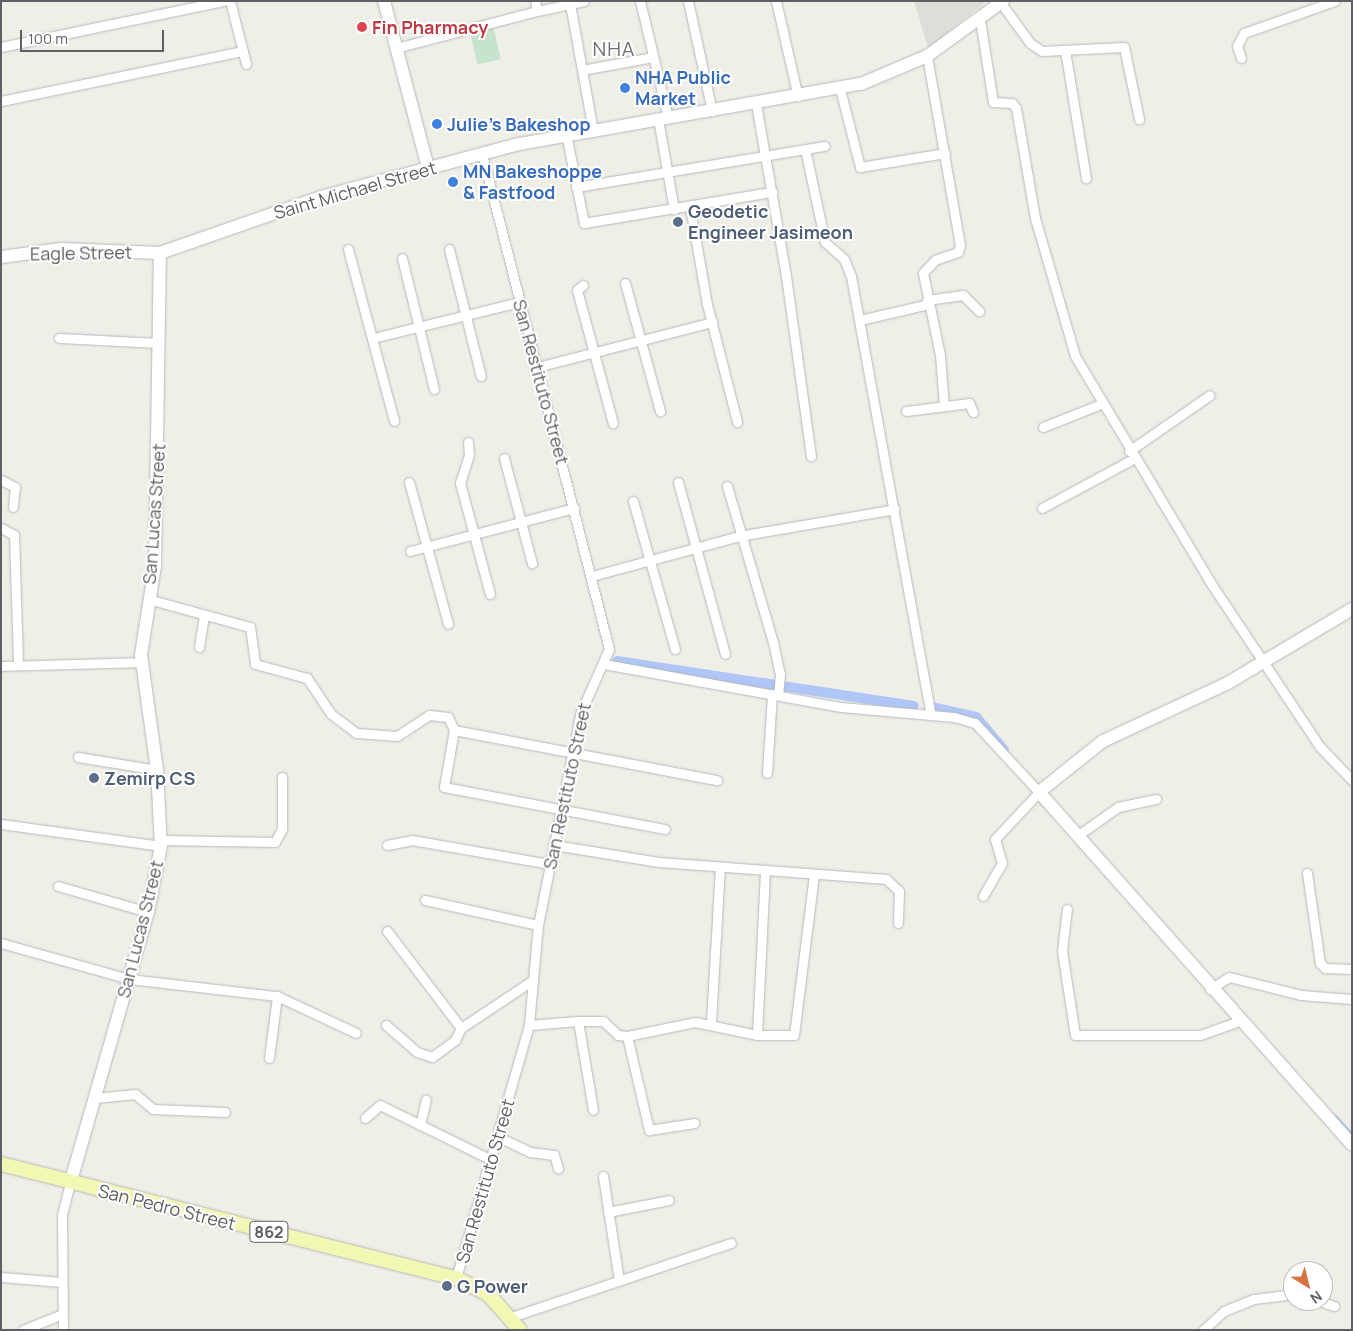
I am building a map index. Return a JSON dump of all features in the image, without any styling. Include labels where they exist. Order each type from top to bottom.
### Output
[{"type":"main road","name":"San Pedro Street","points":[[1,1164],[70,1184],[456,1278],[488,1294],[511,1317],[520,1330]]},
{"type":"street","points":[[1,47],[224,1]]},
{"type":"street","points":[[230,1],[246,64]]},
{"type":"street","points":[[384,1],[428,168]]},
{"type":"street","points":[[535,1],[537,11]]},
{"type":"street","points":[[396,48],[537,11],[584,1]]},
{"type":"street","points":[[640,1],[653,57],[663,119],[667,171],[674,210]]},
{"type":"street","points":[[688,1],[712,111]]},
{"type":"street","points":[[776,1],[798,97]]},
{"type":"street","points":[[1241,58],[1237,46],[1244,34],[1335,1]]},
{"type":"street","points":[[1002,2],[1037,49],[1065,50],[1124,47],[1138,119]]},
{"type":"street","name":"Saint Michael Street","points":[[160,253],[299,204],[482,154],[566,134],[840,89],[894,73],[927,56],[980,20],[1002,2]]},
{"type":"street","points":[[570,4],[593,130]]},
{"type":"street","points":[[980,20],[993,102],[1012,103],[1016,108],[1051,282],[1068,338],[1101,404],[1131,455],[1263,662],[1320,747],[1352,780]]},
{"type":"street","points":[[1,101],[243,50]]},
{"type":"street","points":[[1065,50],[1086,178]]},
{"type":"street","points":[[927,56],[960,250],[925,267],[928,302],[940,355],[944,406]]},
{"type":"street","points":[[582,70],[653,57]]},
{"type":"street","points":[[840,89],[860,167],[944,153]]},
{"type":"street","points":[[756,104],[772,192],[811,456]]},
{"type":"street","points":[[566,134],[576,187],[586,223],[674,210],[772,192]]},
{"type":"street","points":[[576,187],[826,146]]},
{"type":"street","points":[[806,148],[825,242],[848,265],[895,509],[931,715]]},
{"type":"street","name":"San Restituto Street","points":[[456,1278],[499,1137],[529,1025],[538,926],[549,864],[574,755],[583,703],[604,664],[609,640],[482,154]]},
{"type":"street","points":[[690,207],[712,322],[737,422]]},
{"type":"street","name":"Eagle Street","points":[[1,257],[61,249],[160,253]]},
{"type":"street","points":[[348,249],[394,421]]},
{"type":"street","points":[[449,249],[481,376]]},
{"type":"street","name":"San Lucas Street","points":[[62,1330],[62,1215],[148,912],[161,843],[157,770],[141,662],[148,599],[154,566],[159,466],[160,253]]},
{"type":"street","points":[[402,258],[434,389]]},
{"type":"street","points":[[625,283],[660,411]]},
{"type":"street","points":[[583,286],[577,290],[613,423]]},
{"type":"street","points":[[860,320],[963,295],[979,311]]},
{"type":"street","points":[[373,338],[520,302]]},
{"type":"street","points":[[537,367],[640,338],[712,322]]},
{"type":"street","points":[[59,338],[159,343]]},
{"type":"street","points":[[1042,508],[1131,455],[1210,395]]},
{"type":"street","points":[[906,411],[969,402],[974,412]]},
{"type":"street","points":[[1043,427],[1101,404]]},
{"type":"street","points":[[468,442],[469,455],[459,477],[490,594]]},
{"type":"street","points":[[504,458],[519,522],[532,563]]},
{"type":"street","points":[[1,480],[15,487],[13,507]]},
{"type":"street","points":[[409,482],[448,624]]},
{"type":"street","points":[[678,482],[694,548],[725,654]]},
{"type":"street","points":[[727,486],[739,536],[773,642],[777,691],[768,773]]},
{"type":"street","points":[[633,501],[675,650]]},
{"type":"street","points":[[410,551],[574,508]]},
{"type":"street","points":[[592,576],[739,536],[895,509]]},
{"type":"street","points":[[1,528],[14,535],[18,665]]},
{"type":"street","points":[[148,599],[252,627],[255,664],[311,681],[331,714],[353,732],[397,736],[431,715],[448,717],[454,730],[444,787],[665,830]]},
{"type":"street","points":[[983,896],[1002,863],[995,839],[1038,792],[1103,741],[1221,686],[1352,608]]},
{"type":"street","points":[[199,647],[204,614]]},
{"type":"street","points":[[1,666],[141,662]]},
{"type":"street","points":[[604,664],[777,691],[874,712],[931,715],[975,723],[1079,834],[1214,984],[1239,1021],[1352,1144]]},
{"type":"street","points":[[454,730],[574,755],[717,780]]},
{"type":"street","points":[[78,757],[157,770]]},
{"type":"street","points":[[1,824],[161,843],[275,842],[282,829],[282,777]]},
{"type":"street","points":[[1079,834],[1118,807],[1156,799]]},
{"type":"street","points":[[387,845],[412,840],[549,864]]},
{"type":"street","points":[[554,845],[720,868],[893,882],[899,890],[898,924]]},
{"type":"street","points":[[711,1022],[720,868]]},
{"type":"street","points":[[757,1035],[766,872]]},
{"type":"street","points":[[1307,873],[1322,966],[1352,969]]},
{"type":"street","points":[[529,1025],[603,1021],[618,1035],[627,1036],[660,1026],[711,1022],[757,1035],[795,1034],[814,875]]},
{"type":"street","points":[[58,886],[148,912]]},
{"type":"street","points":[[425,900],[538,926]]},
{"type":"street","points":[[1067,909],[1062,951],[1075,1035],[1200,1035],[1239,1021]]},
{"type":"street","points":[[388,931],[461,1028]]},
{"type":"street","points":[[1,943],[129,979],[277,996],[356,1033]]},
{"type":"street","points":[[1214,984],[1229,977],[1316,998],[1352,999]]},
{"type":"street","points":[[386,1025],[417,1052],[432,1057],[455,1040],[461,1028],[533,980]]},
{"type":"street","points":[[269,1058],[277,996]]},
{"type":"street","points":[[578,1021],[593,1110]]},
{"type":"street","points":[[627,1036],[648,1128],[694,1123]]},
{"type":"street","points":[[95,1098],[135,1094],[153,1109],[225,1112]]},
{"type":"street","points":[[420,1124],[426,1100]]},
{"type":"street","points":[[365,1118],[380,1105],[492,1160]]},
{"type":"street","points":[[499,1137],[530,1152],[554,1155],[558,1168]]},
{"type":"street","points":[[603,1176],[619,1281]]},
{"type":"street","points":[[608,1212],[669,1200]]},
{"type":"street","points":[[511,1317],[731,1243]]},
{"type":"street","points":[[1,1277],[62,1282]]},
{"type":"street","points":[[1203,1330],[1224,1311],[1254,1299],[1283,1295]]},
{"type":"street","points":[[23,1330],[62,1314]]},
{"type":"shaded area","points":[[914,1],[987,1],[928,48]]},
{"type":"green space","points":[[492,21],[501,59],[477,64],[469,26]]},
{"type":"waterway","points":[[617,661],[914,706]]},
{"type":"waterway","points":[[931,707],[976,717],[1004,750]]},
{"type":"waterway","points":[[1335,1116],[1352,1134]]},
{"type":"place","name":"Fin Pharmacy","points":[[362,27]]},
{"type":"place","name":"NHA Public Market","points":[[625,88]]},
{"type":"place","name":"Julie's Bakeshop","points":[[437,124]]},
{"type":"place","name":"MN Bakeshoppe & Fastfood","points":[[453,182]]},
{"type":"place","name":"Geodetic Engineer Jasimeon","points":[[678,222]]},
{"type":"place","name":"Zemirp CS","points":[[94,778]]},
{"type":"place","name":"G Power","points":[[447,1286]]},
{"type":"district","name":"NHA","points":[[614,48]]}]
